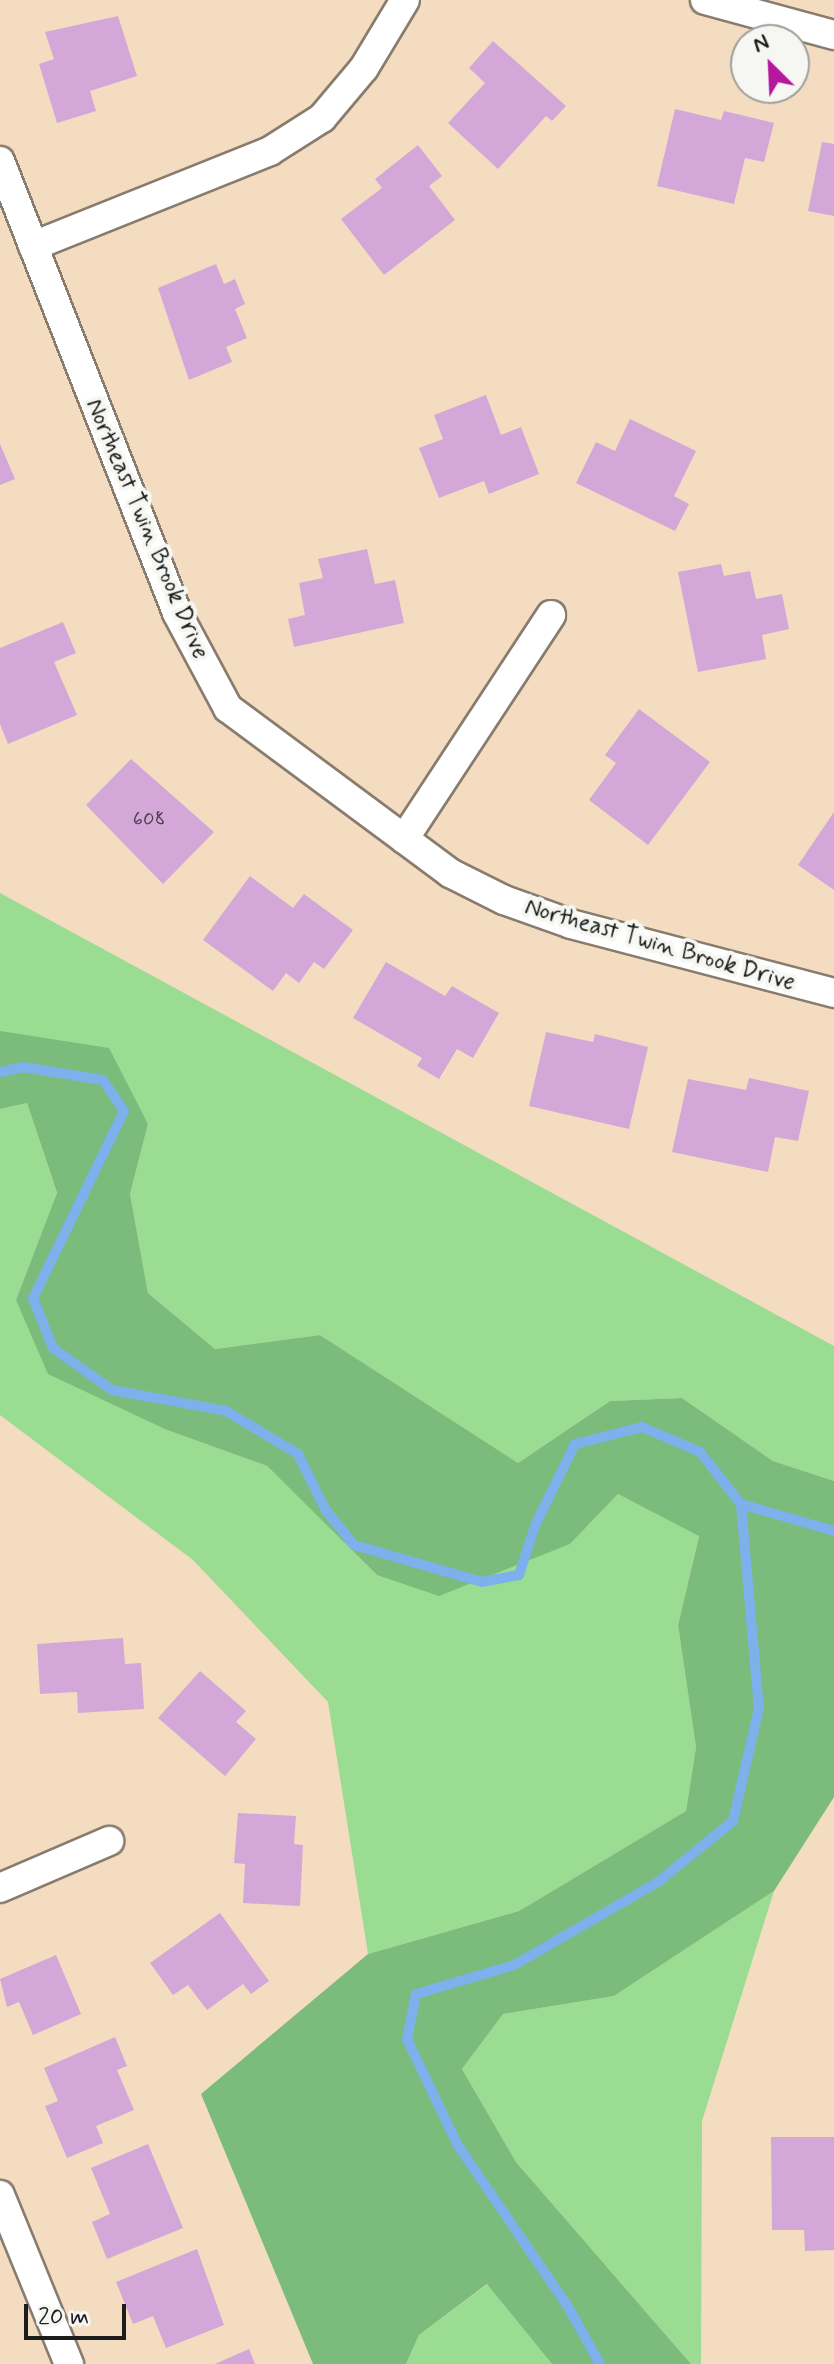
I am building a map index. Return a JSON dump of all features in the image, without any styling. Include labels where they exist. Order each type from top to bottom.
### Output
[{"type":"street","points":[[33,246],[270,151],[322,118],[371,58],[405,0]]},
{"type":"street","points":[[705,0],[834,35]]},
{"type":"street","name":"Northeast Twin Brook Drive","points":[[0,161],[177,613],[228,708],[450,873],[504,900],[571,924],[834,993]]},
{"type":"street","points":[[404,839],[551,615]]},
{"type":"street","points":[[0,1888],[109,1841]]},
{"type":"street","points":[[0,2195],[11,2253],[69,2364]]},
{"type":"green space","points":[[0,893],[834,1346],[834,1481],[773,1461],[682,1398],[610,1401],[518,1463],[320,1335],[215,1349],[148,1293],[130,1194],[148,1124],[0,1031]]},
{"type":"green space","points":[[0,1031],[109,1048],[148,1124],[130,1194],[148,1293],[215,1349],[320,1335],[518,1463],[610,1401],[682,1398],[773,1461],[834,1481],[834,1797],[774,1891],[614,1996],[503,2014],[462,2069],[516,2162],[691,2364],[552,2364],[487,2284],[419,2335],[406,2364],[313,2364],[201,2094],[368,1954],[519,1911],[686,1811],[696,1747],[678,1625],[699,1536],[618,1494],[570,1544],[439,1596],[377,1575],[267,1466],[167,1430],[48,1374],[16,1300],[57,1193],[27,1103],[0,1109]]},
{"type":"green space","points":[[27,1103],[57,1194],[16,1300],[167,1430],[267,1466],[377,1575],[570,1544],[618,1494],[699,1535],[678,1625],[696,1747],[686,1811],[519,1911],[368,1954],[328,1702],[193,1560],[0,1415],[0,1109]]},
{"type":"green space","points":[[774,1891],[702,2121],[701,2364],[691,2364],[516,2162],[462,2069],[503,2014],[614,1996]]},
{"type":"green space","points":[[488,2284],[552,2364],[406,2364],[419,2335]]},
{"type":"building","points":[[118,16],[137,76],[90,91],[96,111],[57,123],[39,64],[54,59],[45,32]]},
{"type":"building","points":[[493,41],[566,106],[552,121],[546,116],[498,169],[448,123],[485,83],[469,68]]},
{"type":"building","points":[[675,109],[721,120],[724,111],[774,123],[764,162],[745,158],[734,204],[657,186]]},
{"type":"building","points":[[822,142],[834,144],[834,216],[808,211]]},
{"type":"building","points":[[418,145],[442,176],[429,186],[455,220],[384,275],[341,219],[382,188],[375,179]]},
{"type":"building","points":[[216,264],[224,284],[235,279],[245,304],[235,309],[247,338],[226,347],[232,362],[189,380],[158,288]]},
{"type":"building","points":[[486,395],[501,435],[521,427],[539,474],[489,494],[484,481],[439,498],[419,448],[443,439],[434,415]]},
{"type":"building","points":[[630,419],[696,451],[674,496],[689,504],[675,531],[576,483],[596,442],[615,451]]},
{"type":"building","points":[[0,444],[15,479],[0,485]]},
{"type":"building","points":[[367,549],[375,584],[395,580],[404,623],[294,647],[288,619],[305,615],[299,583],[323,578],[318,559]]},
{"type":"building","points":[[721,564],[724,576],[750,571],[756,599],[782,594],[789,629],[762,635],[766,659],[698,672],[678,572]]},
{"type":"building","points":[[63,622],[76,653],[54,662],[77,715],[8,744],[0,724],[0,648]]},
{"type":"building","points":[[639,709],[710,762],[648,845],[589,800],[616,763],[605,755]]},
{"type":"building","points":[[131,759],[214,832],[163,884],[86,805]]},
{"type":"building","points":[[834,812],[834,890],[798,865]]},
{"type":"building","points":[[250,876],[293,908],[304,894],[353,930],[324,969],[314,962],[299,983],[286,973],[273,991],[203,940]]},
{"type":"building","points":[[386,962],[445,996],[452,986],[499,1013],[473,1058],[457,1049],[439,1079],[417,1066],[422,1058],[353,1018]]},
{"type":"building","points":[[546,1032],[593,1042],[595,1034],[648,1047],[629,1129],[529,1106]]},
{"type":"building","points":[[749,1078],[809,1091],[798,1141],[775,1137],[768,1172],[672,1152],[688,1079],[746,1090]]},
{"type":"building","points":[[123,1638],[125,1664],[141,1663],[144,1709],[78,1713],[77,1692],[40,1694],[37,1644]]},
{"type":"building","points":[[200,1671],[246,1711],[236,1722],[256,1739],[225,1776],[158,1718]]},
{"type":"building","points":[[238,1813],[296,1816],[294,1844],[303,1845],[300,1906],[243,1903],[245,1864],[234,1863]]},
{"type":"building","points":[[220,1913],[269,1981],[251,1994],[243,1984],[207,2010],[188,1985],[173,1995],[150,1963]]},
{"type":"building","points":[[56,1955],[81,2014],[33,2035],[19,2002],[7,2007],[0,1979]]},
{"type":"building","points":[[115,2037],[127,2066],[117,2070],[134,2110],[96,2126],[103,2143],[67,2158],[45,2106],[58,2101],[44,2068]]},
{"type":"building","points":[[771,2137],[834,2137],[834,2250],[805,2251],[804,2230],[772,2230]]},
{"type":"building","points":[[148,2144],[183,2228],[107,2259],[92,2222],[110,2214],[91,2168]]},
{"type":"building","points":[[197,2249],[224,2325],[166,2348],[153,2316],[133,2324],[116,2282]]},
{"type":"building","points":[[249,2349],[255,2364],[215,2364]]},
{"type":"waterway","points":[[0,1072],[23,1067],[103,1080],[124,1111],[33,1298],[53,1348],[112,1390],[226,1411],[298,1454],[325,1509],[354,1545],[482,1582],[519,1575],[536,1523],[575,1444],[642,1427],[700,1452],[741,1504],[759,1708],[733,1821],[658,1882],[514,1965],[416,1994],[407,2039],[457,2144],[567,2305],[600,2364]]},
{"type":"waterway","points":[[741,1504],[834,1531]]}]
